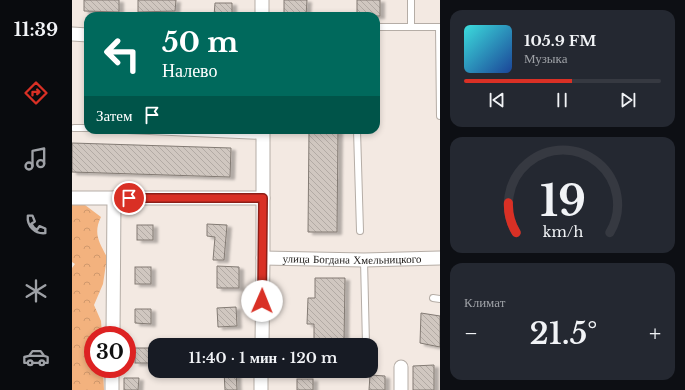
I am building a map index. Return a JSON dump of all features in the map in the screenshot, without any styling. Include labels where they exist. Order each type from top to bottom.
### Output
[{"type":"street","points":[[262,0],[262,12]]},
{"type":"street","points":[[72,34],[84,35]]},
{"type":"street","points":[[262,338],[263,134]]},
{"type":"street","points":[[72,198],[263,198]]},
{"type":"street","points":[[113,326],[114,198]]},
{"type":"street","name":"улица Богдана Хмельницкого","points":[[263,258],[364,260],[440,258]]},
{"type":"street","points":[[401,367],[401,390]]},
{"type":"street","points":[[112,378],[112,390]]},
{"type":"street","points":[[261,378],[261,390]]},
{"type":"lane","points":[[411,0],[411,27]]},
{"type":"lane","points":[[380,27],[439,27],[440,116]]},
{"type":"lane","points":[[74,128],[84,128]]},
{"type":"lane","points":[[357,134],[360,231]]},
{"type":"lane","points":[[364,260],[366,338]]},
{"type":"lane","points":[[433,298],[440,299]]},
{"type":"green space","points":[[72,200],[83,200],[85,205],[101,217],[97,228],[97,233],[99,242],[107,257],[103,284],[94,305],[101,321],[101,326],[84,326],[84,378],[103,378],[104,390],[72,390],[72,268],[75,264],[72,262]]},
{"type":"building","points":[[84,0],[119,0],[119,12],[84,11]]},
{"type":"building","points":[[138,0],[176,0],[175,11],[138,12]]},
{"type":"building","points":[[284,0],[307,0],[306,12],[284,12]]},
{"type":"building","points":[[357,0],[380,0],[380,12],[357,12]]},
{"type":"building","points":[[215,3],[232,3],[232,12],[214,12]]},
{"type":"building","points":[[309,134],[338,134],[337,232],[308,232]]},
{"type":"building","points":[[72,143],[231,148],[230,177],[72,172]]},
{"type":"building","points":[[207,224],[227,225],[224,260],[213,260],[215,237],[207,236]]},
{"type":"building","points":[[137,225],[153,225],[153,240],[137,240]]},
{"type":"building","points":[[217,266],[239,267],[239,288],[217,288]]},
{"type":"building","points":[[135,267],[151,267],[151,284],[135,284]]},
{"type":"building","points":[[315,278],[345,278],[344,338],[314,338],[314,324],[307,324],[308,298],[315,298]]},
{"type":"building","points":[[236,307],[237,326],[218,327],[217,308]]},
{"type":"building","points":[[135,309],[151,309],[151,324],[135,323]]},
{"type":"building","points":[[421,313],[440,316],[440,347],[420,343]]},
{"type":"building","points":[[136,348],[148,348],[148,363],[136,363]]},
{"type":"building","points":[[434,365],[434,390],[413,390],[413,366]]},
{"type":"building","points":[[378,376],[385,376],[385,390],[369,390],[370,378],[378,378]]},
{"type":"building","points":[[124,378],[139,378],[138,390],[124,390]]},
{"type":"building","points":[[224,378],[236,378],[237,390],[225,390]]},
{"type":"building","points":[[297,379],[313,379],[313,390],[297,390]]},
{"type":"route","points":[[129,198],[263,198],[262,301]]}]
